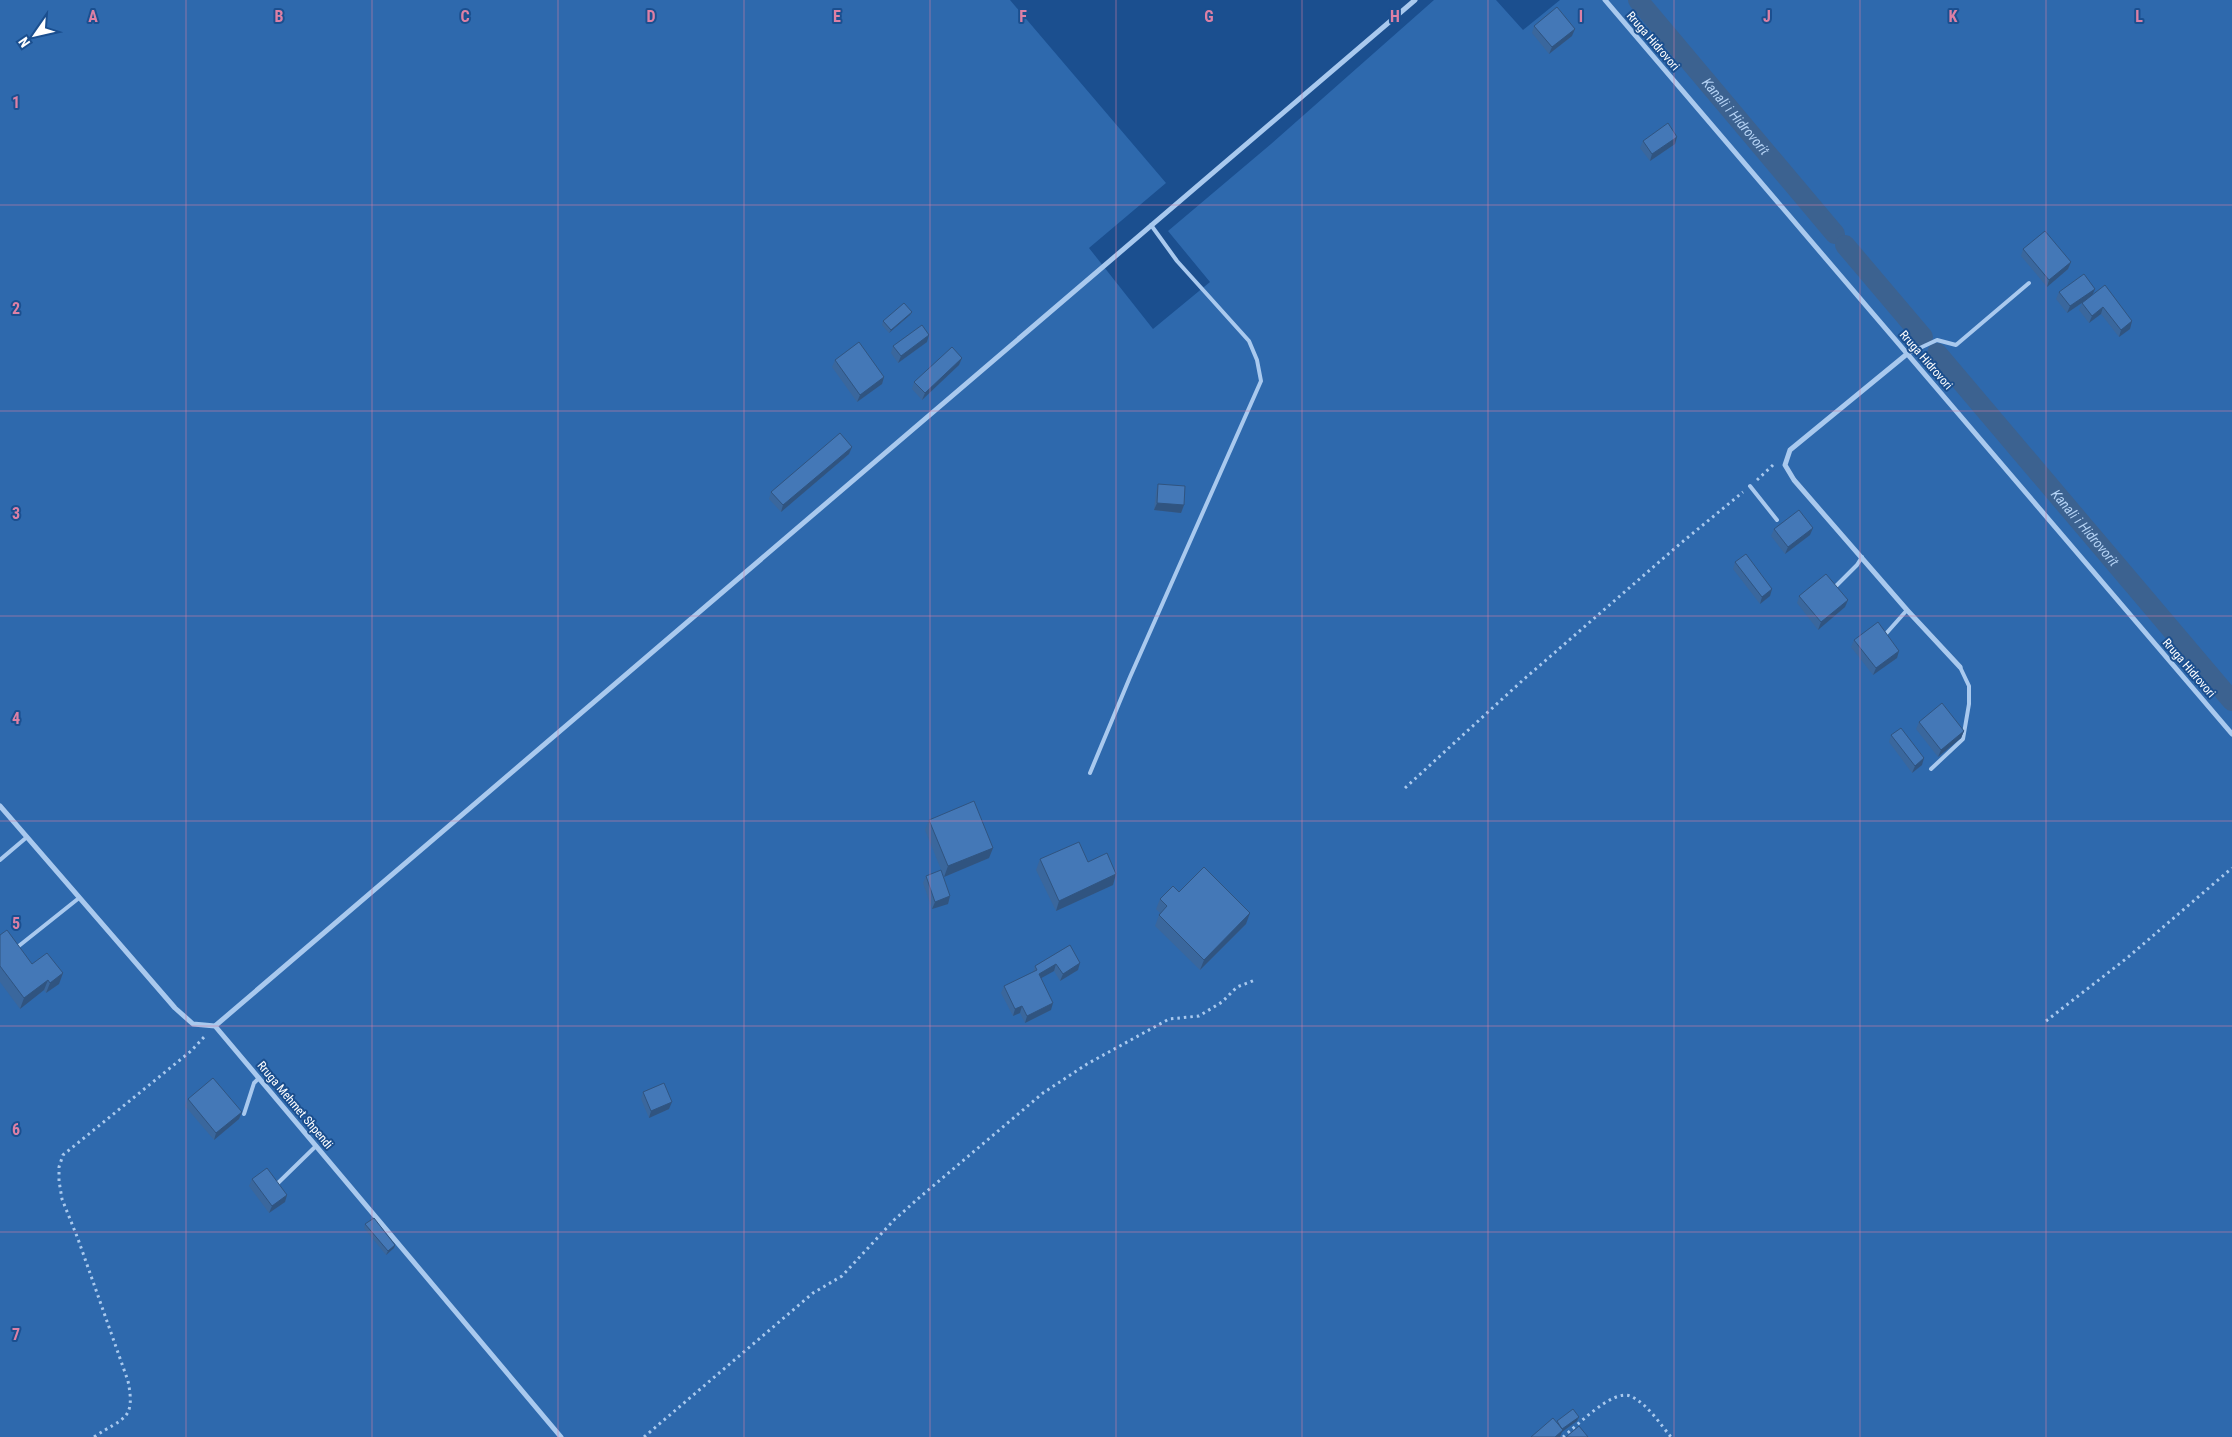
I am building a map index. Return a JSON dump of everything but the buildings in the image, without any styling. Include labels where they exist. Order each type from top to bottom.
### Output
[{"type":"street","points":[[0,806],[175,1008],[193,1024],[215,1026],[1415,0]]},
{"type":"street","name":"Rruga Hidrovori","points":[[1605,0],[2232,734]]},
{"type":"street","points":[[1907,354],[1790,450],[1785,464],[1794,480],[1907,610],[1960,667]]},
{"type":"street","name":"Rruga Mehmet Shpendi","points":[[215,1026],[561,1437]]},
{"type":"lane","points":[[1090,773],[1130,677],[1261,381],[1258,360],[1249,341],[1177,260],[1151,226]]},
{"type":"lane","points":[[1907,354],[1938,340],[1956,345],[2029,283]]},
{"type":"lane","points":[[1750,486],[1777,520]]},
{"type":"lane","points":[[1832,590],[1857,565],[1862,557]]},
{"type":"lane","points":[[1883,637],[1907,610]]},
{"type":"lane","points":[[1931,769],[1963,739],[1970,704],[1969,686],[1960,667]]},
{"type":"lane","points":[[0,860],[27,837]]},
{"type":"lane","points":[[15,949],[79,898]]},
{"type":"lane","points":[[244,1114],[254,1082],[259,1078]]},
{"type":"lane","points":[[278,1183],[316,1146]]},
{"type":"path","points":[[1405,788],[1680,543],[1775,464],[1785,464]]},
{"type":"path","points":[[2046,1021],[2127,958],[2232,868]]},
{"type":"path","points":[[644,1437],[813,1293],[842,1276],[907,1208],[1043,1093],[1087,1064],[1169,1019],[1199,1016],[1222,1002],[1237,987],[1255,980]]},
{"type":"path","points":[[94,1437],[121,1421],[129,1413],[132,1400],[128,1381],[62,1199],[59,1167],[63,1154],[190,1051],[215,1026]]},
{"type":"path","points":[[1563,1437],[1600,1406],[1615,1397],[1628,1395],[1640,1402],[1671,1437]]},
{"type":"shaded area","points":[[0,0],[1010,0],[1166,183],[1089,248],[1153,329],[1210,282],[1168,231],[1271,144],[1434,0],[1496,0],[1523,30],[1560,0],[2232,0],[2232,1437],[0,1437]]},
{"type":"waterway","name":"Kanali i Hidrovorit","points":[[1638,0],[1835,234]]},
{"type":"waterway","name":"Kanali i Hidrovorit","points":[[1845,245],[1923,337]]},
{"type":"waterway","name":"Kanali i Hidrovorit","points":[[1937,353],[2232,701]]}]
